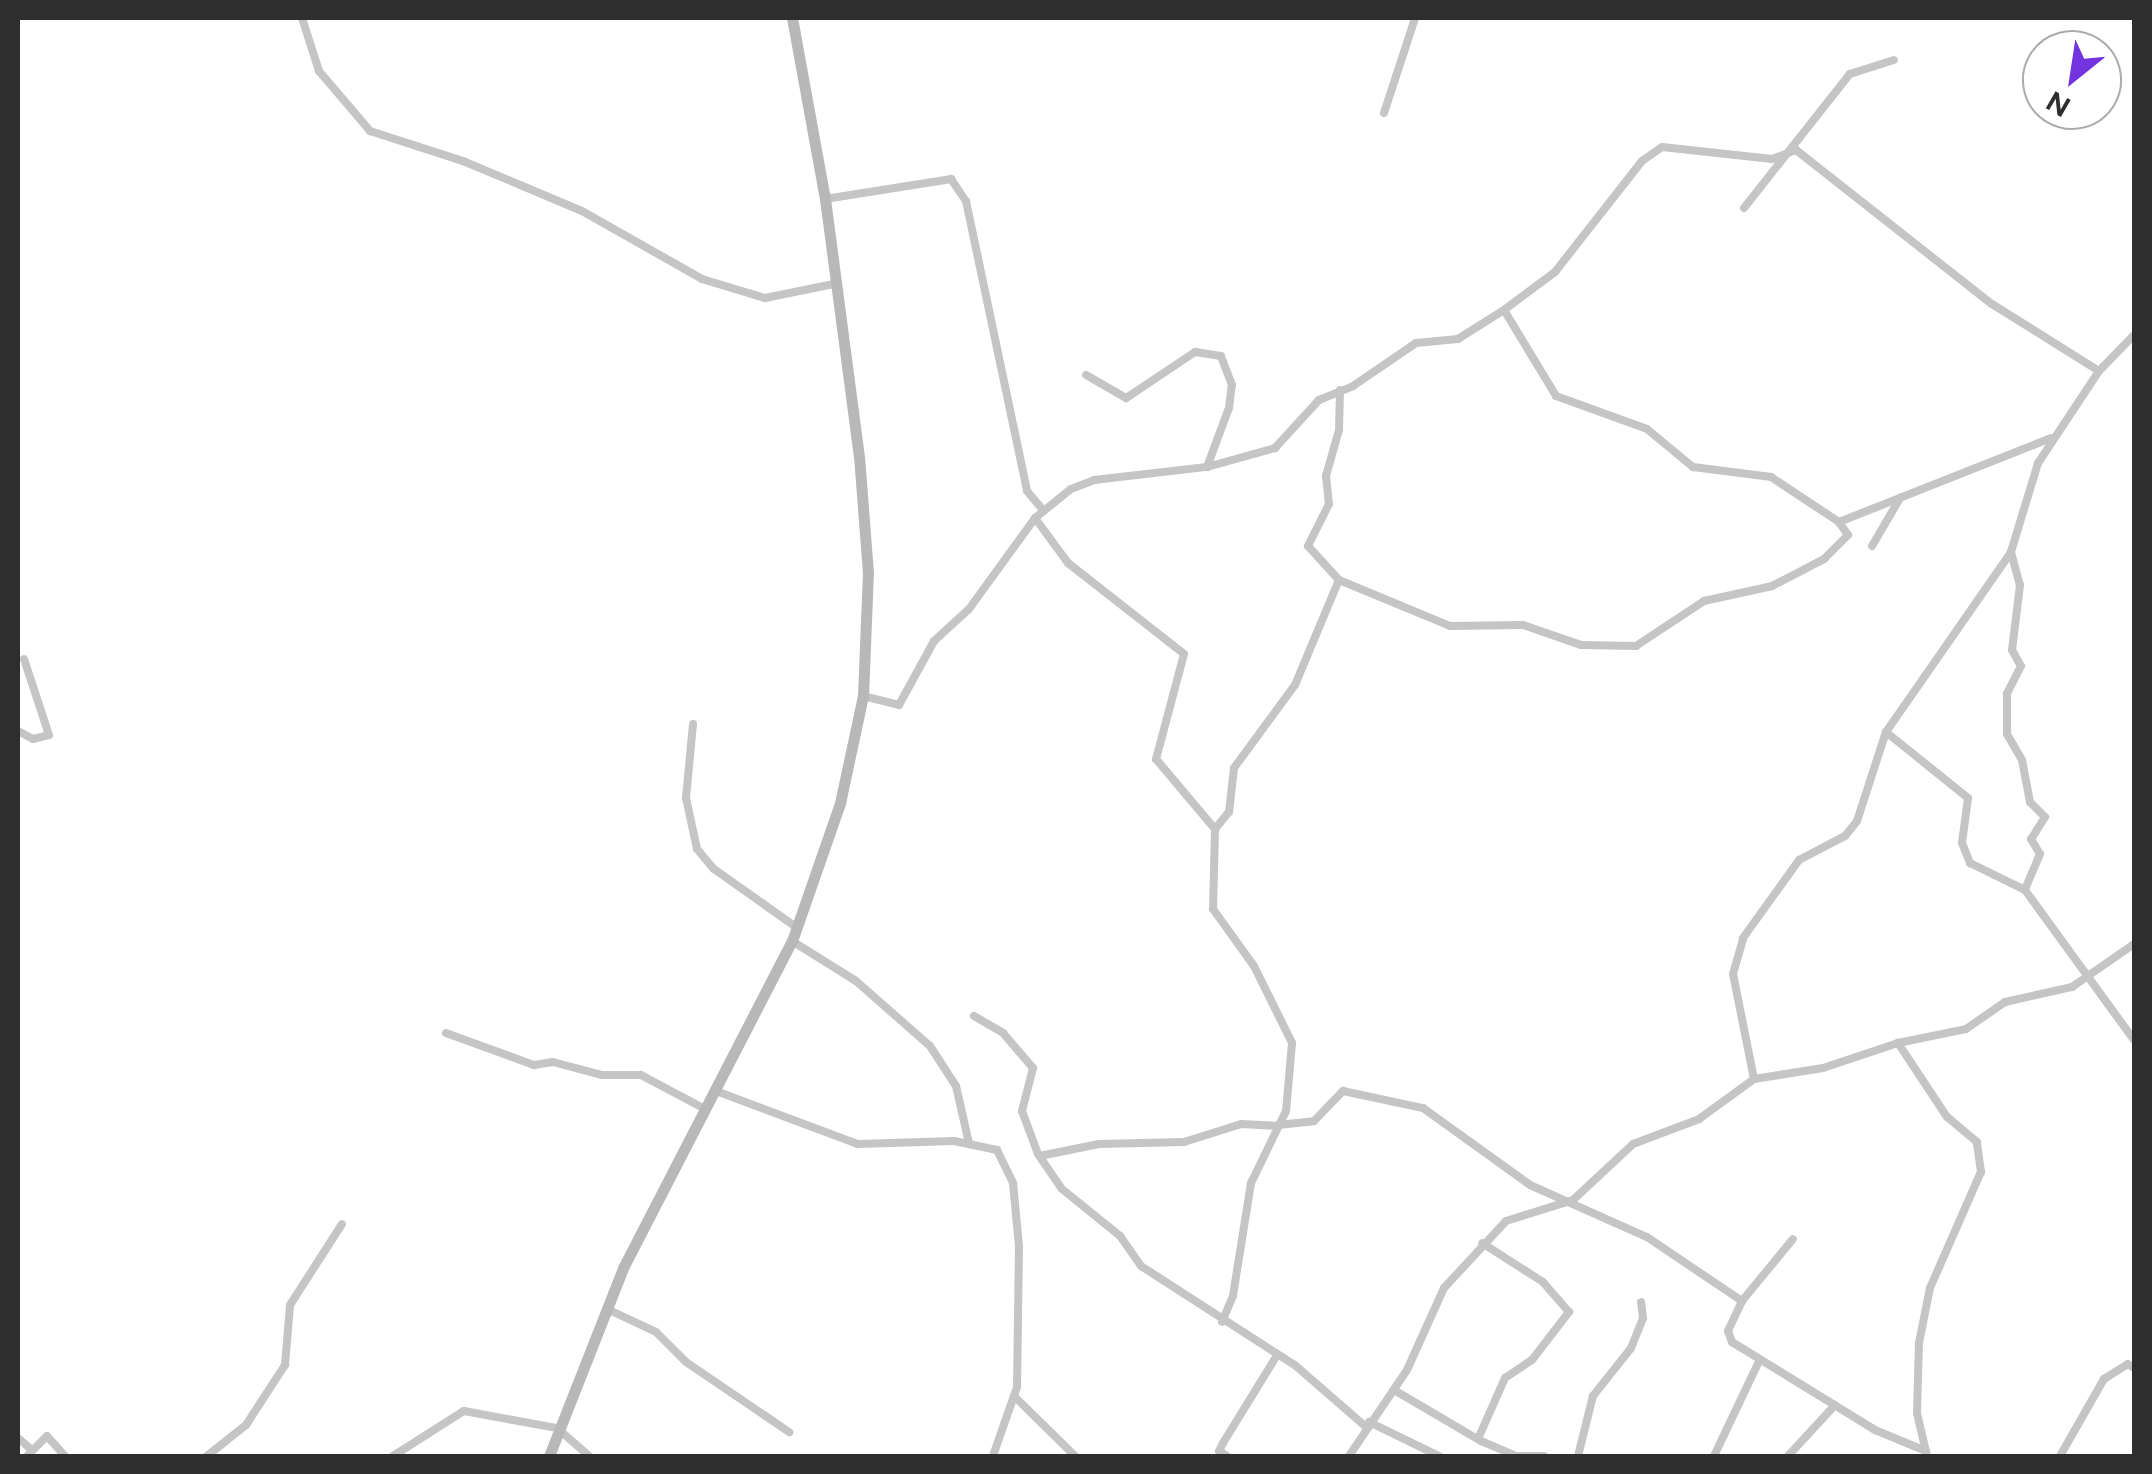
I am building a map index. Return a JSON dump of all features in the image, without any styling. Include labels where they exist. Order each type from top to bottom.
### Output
[{"type":"street","points":[[302,18],[319,72],[370,131],[463,161],[582,211],[702,279],[765,298],[834,284]]},
{"type":"street","points":[[549,1456],[556,1428],[607,1309],[792,941],[840,803],[863,696],[868,573],[825,199],[792,18]]},
{"type":"street","points":[[1384,113],[1414,20],[1402,18]]},
{"type":"street","points":[[1744,208],[1796,150],[1850,74],[1894,60]]},
{"type":"street","points":[[863,696],[899,705],[934,640],[968,609],[1043,510],[1094,480],[1208,467],[1276,448],[1319,400],[1416,343],[1458,339],[1555,272],[1642,161],[1662,147],[1772,160],[1796,150]]},
{"type":"street","points":[[1796,150],[1992,304],[2100,370]]},
{"type":"street","points":[[825,199],[951,178],[966,201],[1026,491],[1043,510]]},
{"type":"street","points":[[1340,390],[1339,430],[1326,476],[1329,504],[1308,546],[1340,580],[1450,626],[1523,626],[1582,645],[1624,649],[1704,602],[1772,586],[1824,559],[1848,534],[1839,522],[1772,477],[1694,467],[1647,429],[1556,396],[1504,310]]},
{"type":"street","points":[[1839,522],[2050,438],[2079,408],[2100,370],[2134,335]]},
{"type":"street","points":[[1086,375],[1126,398],[1195,352],[1221,356],[1232,385],[1229,408],[1208,467]]},
{"type":"street","points":[[1754,1079],[1734,974],[1744,938],[1798,860],[1845,836],[1857,821],[1886,732],[2011,552],[2050,438]]},
{"type":"street","points":[[1872,546],[1900,498]]},
{"type":"street","points":[[1035,518],[1068,563],[1184,654],[1156,758],[1215,828]]},
{"type":"street","points":[[2011,552],[2020,584],[2012,650],[2021,666],[2007,694],[2008,734],[2022,760],[2030,802],[2045,817],[2032,839],[2040,854],[2025,890]]},
{"type":"street","points":[[1222,1322],[1233,1296],[1252,1183],[1291,1084],[1292,1042],[1254,966],[1214,909],[1215,828],[1229,812],[1234,768],[1295,685],[1340,580]]},
{"type":"street","points":[[18,732],[33,738],[50,734],[24,659]]},
{"type":"street","points":[[692,724],[686,798],[697,849],[714,868],[796,927]]},
{"type":"street","points":[[1886,732],[1968,798],[1962,843],[1970,863],[2025,890],[2092,975],[2134,1040]]},
{"type":"street","points":[[792,941],[856,981],[930,1046],[956,1086],[969,1143]]},
{"type":"street","points":[[1350,1456],[1436,1317],[1444,1288],[1482,1242],[1506,1221],[1573,1200],[1633,1144],[1699,1120],[1754,1079],[1823,1068],[1898,1043],[1966,1028],[1994,1006],[2072,987],[2134,944]]},
{"type":"street","points":[[974,1016],[1003,1033],[1033,1068],[1022,1111],[1040,1156],[1062,1189],[1120,1236],[1141,1266],[1367,1424],[1439,1456]]},
{"type":"street","points":[[446,1033],[534,1065],[554,1062],[602,1075],[641,1076],[705,1109]]},
{"type":"street","points":[[1898,1043],[1947,1118],[1976,1142],[1981,1172],[1930,1288],[1919,1342],[1917,1413],[1927,1454]]},
{"type":"street","points":[[716,1091],[858,1144],[969,1143],[997,1150],[1014,1183],[1019,1246],[1014,1396],[993,1456]]},
{"type":"street","points":[[1040,1156],[1099,1144],[1184,1142],[1240,1124],[1314,1121],[1343,1091],[1422,1108],[1530,1184],[1573,1200],[1647,1237],[1742,1301]]},
{"type":"street","points":[[208,1456],[246,1425],[285,1365],[290,1305],[342,1224]]},
{"type":"street","points":[[1793,1239],[1742,1301],[1728,1331],[1732,1342],[1835,1405],[1927,1454]]},
{"type":"street","points":[[1478,1439],[1506,1378],[1532,1360],[1569,1312],[1543,1282],[1482,1242]]},
{"type":"street","points":[[1578,1456],[1593,1396],[1631,1348],[1644,1318],[1641,1302]]},
{"type":"street","points":[[607,1309],[656,1332],[686,1362],[789,1432]]},
{"type":"street","points":[[1228,1456],[1219,1451],[1276,1357]]},
{"type":"street","points":[[1714,1456],[1760,1359]]},
{"type":"street","points":[[2060,1456],[2104,1379],[2128,1364],[2134,1368]]},
{"type":"street","points":[[1394,1390],[1478,1439],[1516,1456],[1544,1456]]},
{"type":"street","points":[[1014,1396],[1075,1456]]},
{"type":"street","points":[[1788,1456],[1835,1405]]},
{"type":"street","points":[[393,1456],[464,1411],[556,1428],[589,1456]]},
{"type":"street","points":[[18,1438],[30,1453],[47,1436],[65,1456]]}]
